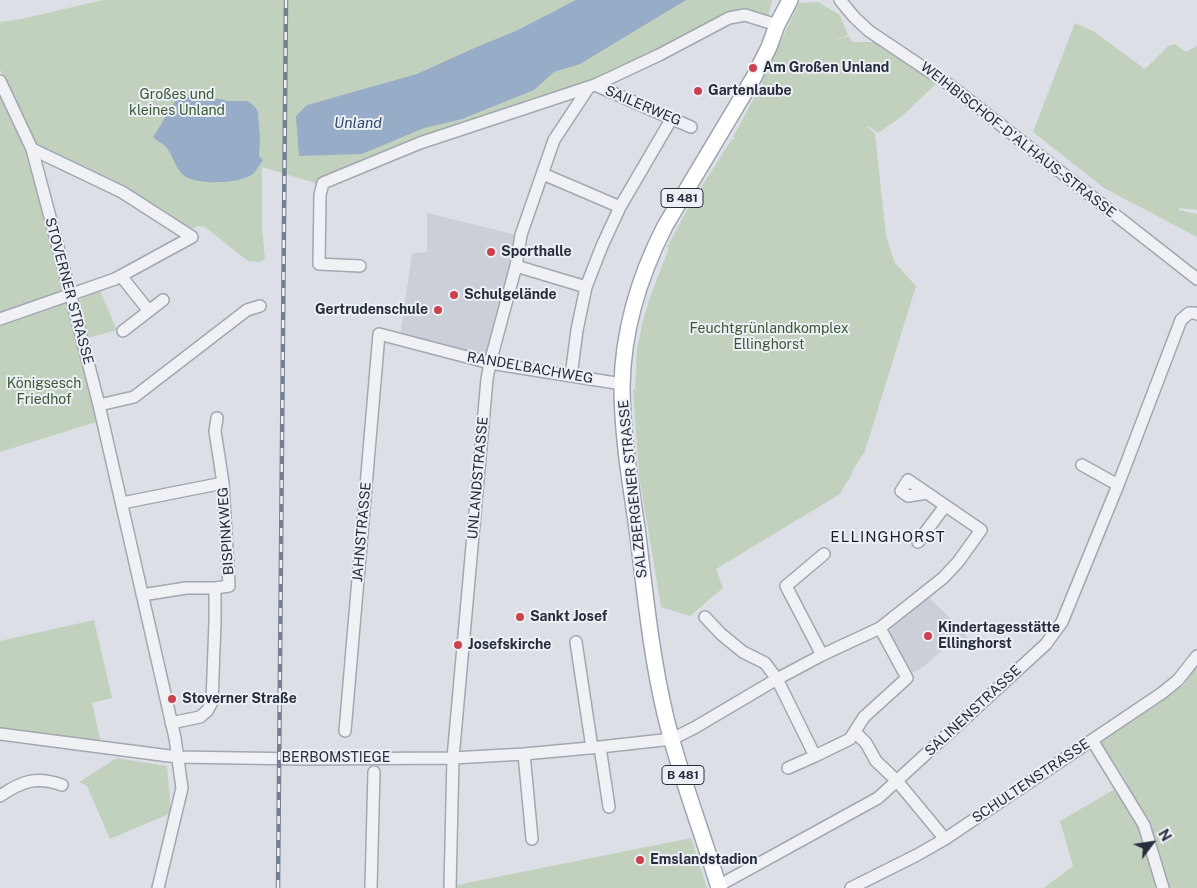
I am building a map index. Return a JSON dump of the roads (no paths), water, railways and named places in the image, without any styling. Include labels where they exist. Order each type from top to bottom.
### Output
[{"type":"main road","name":"SALZBERGENER STRASSE","points":[[718,887],[672,739],[661,694],[650,630],[625,441],[622,405],[624,352],[636,299],[655,246],[754,77],[790,0]]},
{"type":"street","name":"WEIHBISCHOF-D'ALHAUS-STRASSE","points":[[840,0],[870,31],[950,86],[1197,279]]},
{"type":"street","points":[[360,266],[319,264],[320,195],[323,182],[420,143],[592,86],[660,55],[729,18],[745,15],[778,25]]},
{"type":"street","name":"STOVERNER STRASSE","points":[[0,81],[32,149],[99,405],[175,738],[182,788],[158,888]]},
{"type":"street","name":"SAILERWEG","points":[[592,86],[691,127]]},
{"type":"street","name":"UNLANDSTRASSE","points":[[450,888],[453,758],[486,389],[490,363],[516,266],[521,235],[554,140],[592,86]]},
{"type":"street","points":[[571,376],[577,330],[586,287],[602,246],[620,208],[672,118]]},
{"type":"street","points":[[0,319],[71,296],[121,276],[192,237],[122,192],[32,149]]},
{"type":"street","points":[[543,174],[620,208]]},
{"type":"street","points":[[516,266],[586,287]]},
{"type":"street","points":[[121,276],[149,311]]},
{"type":"street","points":[[123,331],[164,300]]},
{"type":"street","points":[[99,405],[134,397],[247,310],[260,306]]},
{"type":"street","name":"SALINENSTRASSE","points":[[718,887],[878,798],[1046,644],[1062,622],[1118,485],[1181,320],[1193,313]]},
{"type":"street","name":"RANDELBACHWEG","points":[[380,334],[490,363],[622,384]]},
{"type":"street","name":"JAHNSTRASSE","points":[[345,731],[380,334]]},
{"type":"street","name":"BISPINKWEG","points":[[171,722],[200,717],[207,711],[212,702],[215,588],[229,586],[223,483],[215,431],[217,418]]},
{"type":"street","points":[[1082,466],[1118,485]]},
{"type":"street","points":[[122,503],[223,483]]},
{"type":"street","points":[[918,542],[945,506],[927,493]]},
{"type":"street","name":"BERBOMSTIEGE","points":[[0,734],[177,757],[303,759],[453,758],[596,748],[672,739],[777,679],[880,628],[943,578],[958,562],[981,530],[945,506]]},
{"type":"street","points":[[822,656],[786,586],[824,554]]},
{"type":"street","points":[[142,595],[186,588],[215,588]]},
{"type":"street","points":[[705,617],[742,652],[765,663],[777,679],[815,756]]},
{"type":"street","points":[[788,768],[850,739],[864,717],[907,678],[880,628]]},
{"type":"street","points":[[576,642],[609,807]]},
{"type":"street","name":"SCHULTENSTRASSE","points":[[851,888],[917,856],[946,839],[1162,693],[1178,680],[1197,656]]},
{"type":"street","points":[[855,732],[866,743],[876,761],[897,781],[946,839]]},
{"type":"street","points":[[1092,740],[1144,825],[1163,888]]},
{"type":"street","points":[[524,754],[532,839]]},
{"type":"street","points":[[371,888],[374,772]]},
{"type":"street","points":[[0,796],[22,783],[38,780],[62,785]]},
{"type":"water","name":"Unland","points":[[576,0],[686,0],[580,64],[554,72],[534,90],[462,119],[424,128],[362,154],[299,156],[296,116],[307,105],[417,74],[516,31]]},
{"type":"water","points":[[181,94],[197,94],[228,101],[248,101],[256,108],[260,139],[259,156],[263,160],[254,173],[248,177],[231,181],[211,182],[192,180],[177,168],[167,148],[153,137]]},
{"type":"railway","points":[[278,888],[286,0]]},
{"type":"place","name":"Am Großen Unland","points":[[753,68]]},
{"type":"place","name":"Gartenlaube","points":[[698,91]]},
{"type":"place","name":"Sporthalle","points":[[491,252]]},
{"type":"place","name":"Schulgelände","points":[[454,295]]},
{"type":"place","name":"Gertrudenschule","points":[[438,310]]},
{"type":"place","name":"Sankt Josef","points":[[520,617]]},
{"type":"place","name":"Kindertagesstätte Ellinghorst","points":[[928,636]]},
{"type":"place","name":"Josefskirche","points":[[458,645]]},
{"type":"place","name":"Stoverner Straße","points":[[172,699]]},
{"type":"place","name":"Emslandstadion","points":[[640,860]]},
{"type":"district","name":"ELLINGHORST","points":[[888,537]]},
{"type":"park label","name":"Großes und kleines Unland","points":[[177,104]]},
{"type":"park label","name":"Feuchtgrünlandkomplex Ellinghorst","points":[[769,338]]},
{"type":"park label","name":"Königsesch Friedhof","points":[[44,392]]}]
